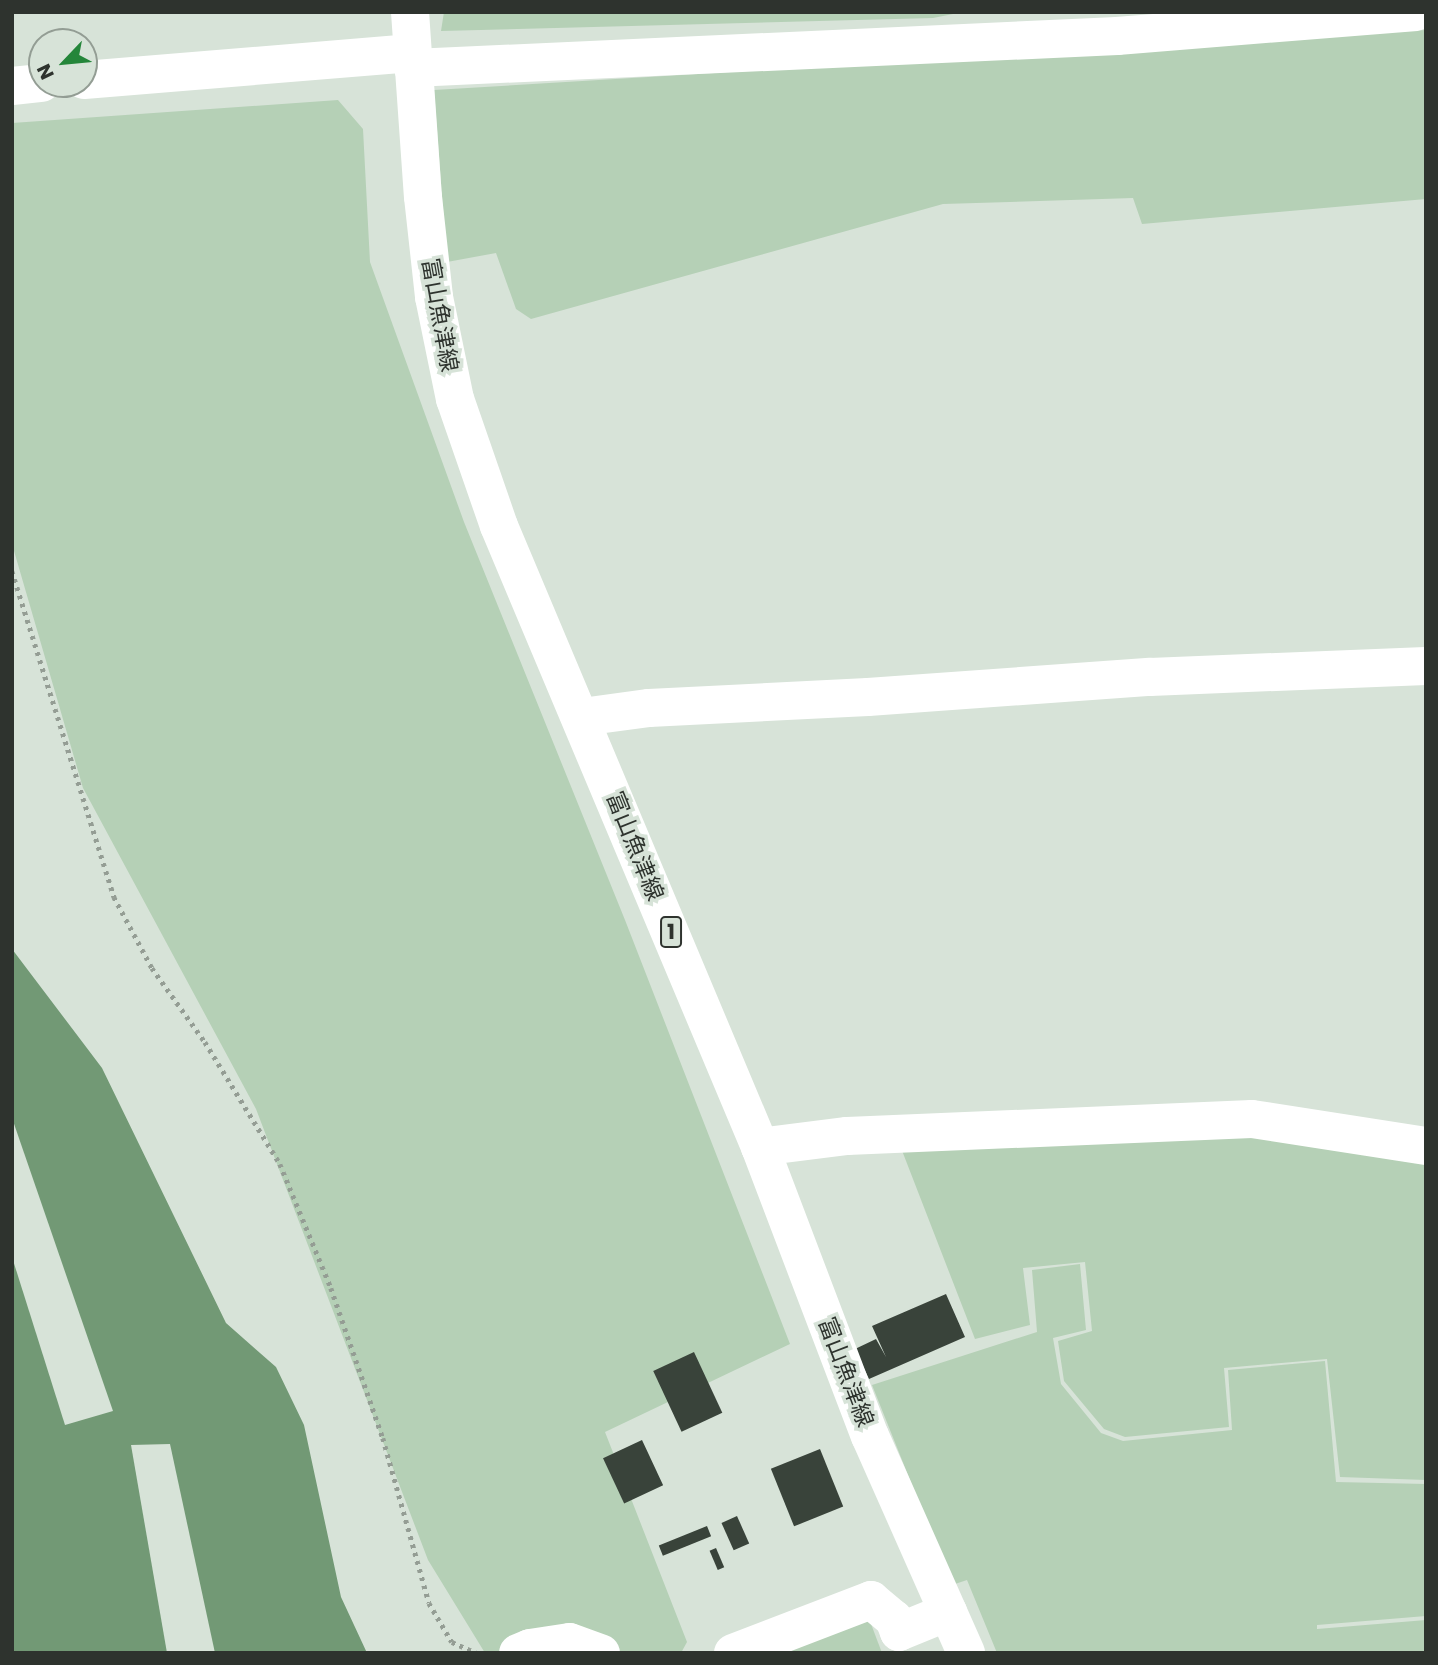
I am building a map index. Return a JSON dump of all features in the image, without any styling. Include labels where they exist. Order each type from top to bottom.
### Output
[{"type":"street","points":[[98,78],[412,43],[1117,36],[1416,12]]},
{"type":"street","name":"富山魚津線","points":[[412,43],[423,197],[434,297],[455,399],[499,526],[582,717],[760,1147],[870,1436],[966,1653]]},
{"type":"street","points":[[582,717],[649,708],[868,697],[1150,677],[1426,666]]},
{"type":"street","points":[[760,1147],[847,1136],[1252,1119],[1426,1146]]},
{"type":"street","points":[[733,1653],[871,1600],[894,1619],[904,1642],[948,1612]]},
{"type":"street","points":[[518,1653],[570,1642],[601,1653]]},
{"type":"path","points":[[12,571],[114,897],[152,968],[205,1042],[280,1164],[331,1288],[383,1438],[429,1603],[452,1642],[477,1653]]},
{"type":"shaded area","points":[[444,12],[963,12],[933,18],[441,31]]},
{"type":"shaded area","points":[[1426,30],[1426,199],[1142,224],[1133,198],[943,204],[531,319],[516,309],[496,253],[447,262],[434,90]]},
{"type":"shaded area","points":[[338,100],[363,129],[370,262],[464,522],[625,920],[790,1344],[605,1432],[687,1642],[681,1653],[485,1653],[428,1560],[256,1109],[83,788],[12,544],[12,123]]},
{"type":"shaded area","points":[[12,949],[102,1068],[226,1323],[276,1367],[304,1425],[341,1597],[367,1653],[12,1653]]},
{"type":"shaded area","points":[[1255,1135],[1426,1160],[1426,1480],[1340,1477],[1327,1359],[1224,1368],[1229,1427],[1125,1437],[1104,1429],[1064,1381],[1058,1341],[1092,1331],[1085,1262],[1023,1268],[1030,1325],[975,1339],[901,1148]]},
{"type":"shaded area","points":[[1080,1264],[1086,1330],[1053,1338],[1061,1384],[1101,1433],[1123,1441],[1232,1430],[1228,1370],[1325,1361],[1336,1482],[1426,1484],[1426,1616],[1317,1625],[1317,1629],[1426,1620],[1426,1653],[997,1653],[967,1580],[952,1585],[872,1385],[1037,1332],[1032,1270]]},
{"type":"shaded area","points":[[868,1616],[882,1653],[777,1653]]},
{"type":"pier","points":[[12,1118],[113,1411],[65,1425],[12,1257]]},
{"type":"pier","points":[[170,1444],[215,1653],[167,1653],[131,1445]]},
{"type":"building","points":[[946,1294],[965,1337],[869,1379],[855,1349],[876,1339],[886,1357],[872,1326]]},
{"type":"building","points":[[694,1352],[722,1413],[682,1432],[653,1371]]},
{"type":"building","points":[[642,1440],[663,1485],[624,1503],[603,1458]]},
{"type":"building","points":[[820,1449],[843,1506],[794,1526],[771,1469]]},
{"type":"building","points":[[737,1516],[749,1543],[734,1550],[721,1523]]},
{"type":"building","points":[[707,1526],[711,1536],[663,1556],[659,1545]]},
{"type":"building","points":[[716,1548],[724,1567],[718,1570],[710,1551]]}]
